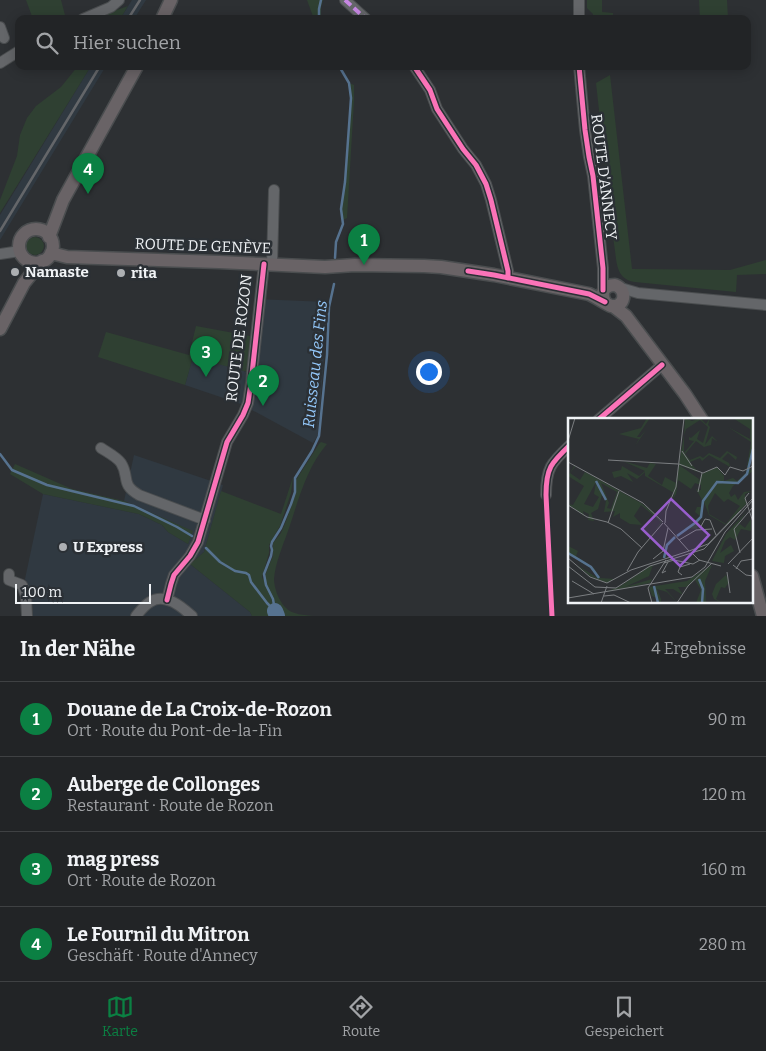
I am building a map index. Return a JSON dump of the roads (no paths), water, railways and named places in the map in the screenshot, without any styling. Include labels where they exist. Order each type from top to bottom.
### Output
[{"type":"main road","points":[[164,15],[171,0]]},
{"type":"main road","points":[[50,237],[63,200],[135,70]]},
{"type":"main road","points":[[36,229],[63,200]]},
{"type":"main road","points":[[0,329],[24,283],[46,257],[52,245],[50,237],[44,231],[36,229],[22,236],[19,244],[23,256],[24,283]]},
{"type":"main road","points":[[23,256],[34,262],[46,257]]},
{"type":"main road","name":"ROUTE DE GENÈVE","points":[[46,257],[325,267],[355,264],[441,267],[589,294],[613,295]]},
{"type":"main road","name":"ROUTE D'ANNECY","points":[[613,295],[626,316],[701,418]]},
{"type":"main road","points":[[754,583],[763,616]]},
{"type":"street","points":[[92,15],[111,7],[119,0]]},
{"type":"street","points":[[345,0],[362,15]]},
{"type":"street","points":[[579,0],[579,15]]},
{"type":"street","points":[[0,27],[4,38]]},
{"type":"street","points":[[0,63],[15,54]]},
{"type":"street","points":[[417,70],[430,90],[437,109],[476,164],[486,184],[492,200],[508,278]]},
{"type":"street","name":"ROUTE D'ANNECY","points":[[579,70],[585,130],[593,176],[603,268],[613,295]]},
{"type":"street","name":"ROUTE DE ROZON","points":[[167,600],[172,579],[196,548],[227,442],[248,403],[268,264],[274,190]]},
{"type":"street","points":[[0,254],[23,256]]},
{"type":"street","points":[[613,295],[638,293],[766,305]]},
{"type":"street","points":[[600,418],[662,365]]},
{"type":"street","points":[[546,495],[546,478],[549,468],[568,447]]},
{"type":"street","points":[[101,448],[120,462],[127,485],[132,490],[205,520]]},
{"type":"street","points":[[9,574],[9,580],[22,585],[26,596],[27,616]]},
{"type":"street","points":[[136,616],[156,599],[176,603],[192,616]]},
{"type":"waterway","name":"Ruisseau des Fins","points":[[319,15],[321,0]]},
{"type":"waterway","name":"Ruisseau des Fins","points":[[335,258],[336,242],[343,224],[341,209],[345,182],[351,98],[349,83],[341,70]]},
{"type":"waterway","name":"Ruisseau des Fins","points":[[275,611],[273,599],[266,585],[264,574],[271,556],[272,542],[281,528],[295,492],[295,478],[319,436],[327,355],[329,307],[334,284]]},
{"type":"waterway","points":[[0,454],[12,470],[47,485],[134,506],[192,536]]},
{"type":"waterway","points":[[206,548],[220,562],[235,571],[249,575],[251,582],[275,611]]},
{"type":"waterway","name":"Ruisseau des Fins","points":[[275,611],[277,616]]},
{"type":"railway","points":[[131,15],[140,0]]},
{"type":"railway","points":[[0,231],[98,70]]},
{"type":"place","name":"Le Fournil du Mitron","points":[[88,194]]},
{"type":"place","name":"Douane de La Croix-de-Rozon","points":[[364,265]]},
{"type":"place","name":"Namaste","points":[[15,272]]},
{"type":"place","name":"rita","points":[[121,273]]},
{"type":"place","name":"mag press","points":[[206,377]]},
{"type":"place","name":"Auberge de Collonges","points":[[263,406]]},
{"type":"place","name":"U Express","points":[[63,547]]}]
